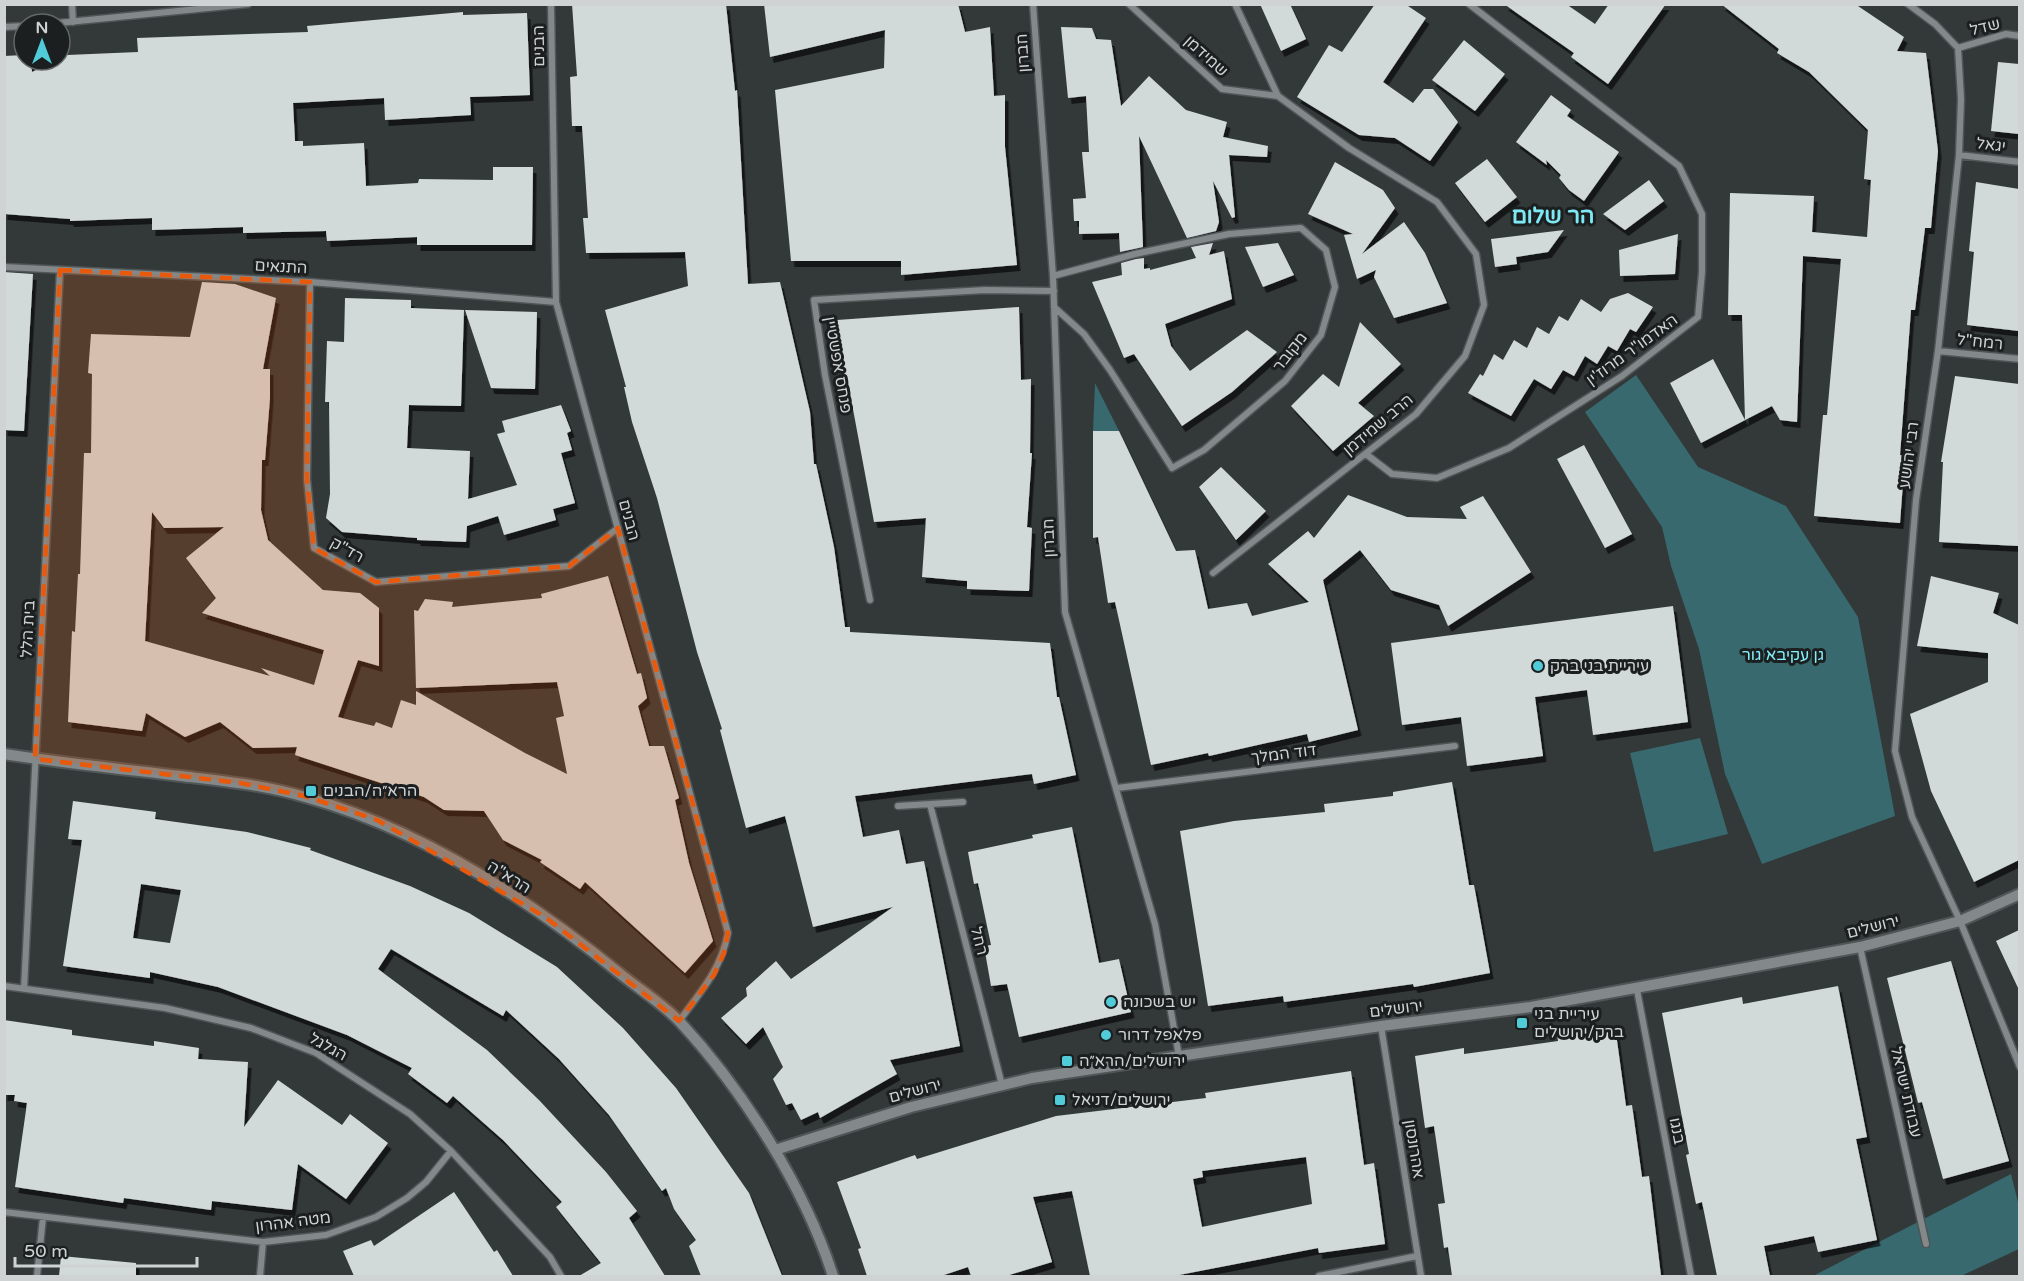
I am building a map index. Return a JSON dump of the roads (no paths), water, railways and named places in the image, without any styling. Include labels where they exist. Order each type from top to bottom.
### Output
[{"type":"street","points":[[72,4],[73,22],[248,4]]},
{"type":"street","name":"הבנים","points":[[551,4],[556,302],[728,933],[724,952],[714,975],[679,1021]]},
{"type":"street","name":"חברון","points":[[1033,4],[1053,276],[1065,612],[1155,924],[1179,1056]]},
{"type":"street","name":"שמידמן","points":[[1130,4],[1222,89],[1278,96]]},
{"type":"street","points":[[1235,4],[1278,96]]},
{"type":"street","name":"האדמו\"ר מרוז'ין","points":[[1366,454],[1392,474],[1437,478],[1518,442],[1622,376],[1698,317],[1702,272],[1702,214],[1679,166],[1469,4]]},
{"type":"street","points":[[1908,4],[1935,24],[1958,48]]},
{"type":"street","name":"שדל","points":[[1958,48],[2006,34],[2019,36]]},
{"type":"street","name":"רבי יהושע","points":[[1958,48],[1961,99],[1959,155],[1938,351],[1916,500],[1895,751],[1912,817],[1960,921],[2019,1067]]},
{"type":"street","name":"הרב שמידמן","points":[[1213,573],[1416,414],[1465,356],[1484,304],[1476,254],[1437,202],[1348,148],[1278,96]]},
{"type":"street","name":"יגאל","points":[[1959,155],[2019,162]]},
{"type":"street","name":"מקובר","points":[[1053,276],[1135,254],[1229,234],[1301,228],[1326,250],[1335,287],[1321,335],[1285,381],[1204,450],[1172,468],[1084,333],[1054,307]]},
{"type":"street","name":"התנאים","points":[[4,267],[310,282],[556,302]]},
{"type":"street","name":"בית הלל","points":[[24,989],[60,270]]},
{"type":"street","name":"רד\"ק","points":[[310,282],[307,479],[314,548],[376,582],[569,566],[618,528]]},
{"type":"street","name":"פנחס אפשטיין","points":[[870,600],[825,375],[814,300],[985,290],[1053,291]]},
{"type":"street","name":"רמח\"ל","points":[[1938,351],[2019,359]]},
{"type":"street","name":"דוד המלך","points":[[1117,788],[1455,746]]},
{"type":"street","name":"הרא\"ה","points":[[4,754],[240,783],[304,796],[377,820],[433,849],[545,917],[595,953],[679,1021],[732,1085],[775,1150],[824,1248],[833,1276]]},
{"type":"street","points":[[898,806],[963,802]]},
{"type":"street","name":"רחל","points":[[930,804],[1002,1084]]},
{"type":"street","name":"ירושלים","points":[[775,1150],[911,1107],[1002,1084],[1381,1026],[1531,1007],[1637,990],[1860,947],[1960,921],[2019,894]]},
{"type":"street","name":"עבודת ישראל","points":[[1860,947],[1926,1244]]},
{"type":"street","name":"הגלגל","points":[[4,986],[165,1008],[251,1028],[316,1053],[410,1114],[451,1151],[550,1257],[561,1276]]},
{"type":"street","name":"בנגו","points":[[1637,990],[1691,1276]]},
{"type":"street","name":"אהרונסון","points":[[1381,1026],[1421,1276]]},
{"type":"street","name":"מטה אהרון","points":[[4,1212],[263,1242],[326,1235],[376,1216],[406,1198],[426,1182],[451,1151]]},
{"type":"street","points":[[37,1276],[43,1216]]},
{"type":"street","points":[[260,1276],[263,1242]]},
{"type":"street","points":[[1319,1276],[1417,1256]]},
{"type":"place","name":"עיריית בני ברק","points":[[1538,666]]},
{"type":"place","name":"הרא״ה/הבנים","points":[[311,791]]},
{"type":"place","name":"יש בשכונה","points":[[1111,1002]]},
{"type":"place","name":"עיריית בני ברק/ירושלים","points":[[1522,1023]]},
{"type":"place","name":"פלאפל דרור","points":[[1106,1035]]},
{"type":"place","name":"ירושלים/הרא״ה","points":[[1067,1061]]},
{"type":"place","name":"ירושלים/דניאל","points":[[1060,1100]]},
{"type":"district","name":"הר שלום","points":[[1553,216]]},
{"type":"park label","name":"גן עקיבא גור","points":[[1783,655]]}]
